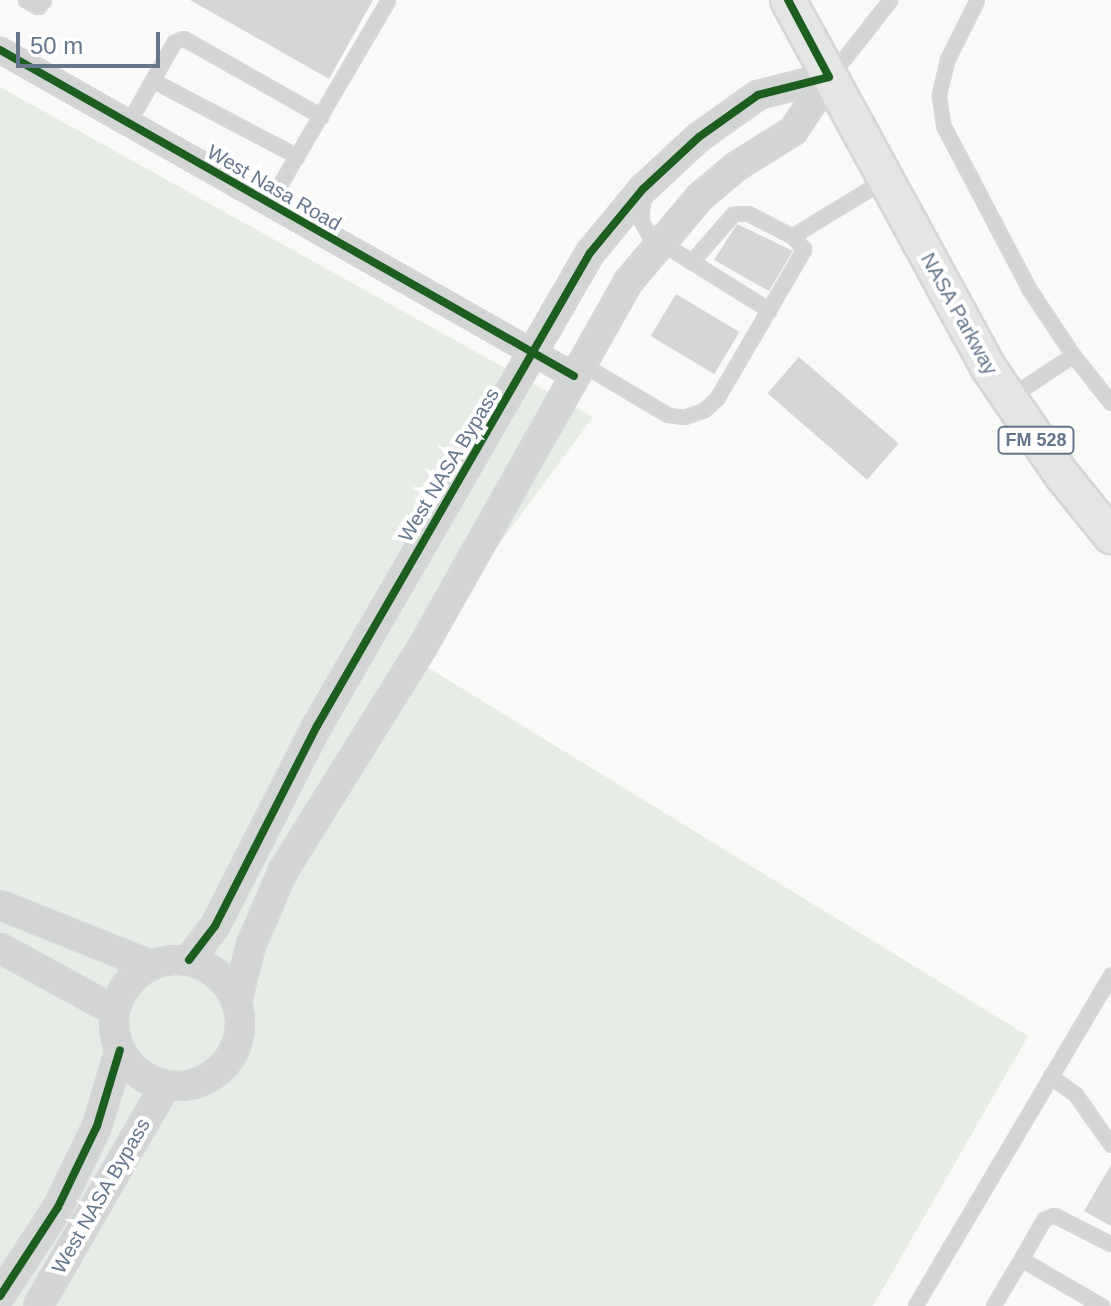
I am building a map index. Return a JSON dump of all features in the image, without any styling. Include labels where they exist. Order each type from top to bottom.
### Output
[{"type":"main road","name":"FM 528","points":[[788,0],[829,77]]},
{"type":"main road","name":"NASA Parkway","points":[[829,77],[1007,398],[1111,536]]},
{"type":"street","name":"West Nasa Road","points":[[0,50],[533,354],[578,370]]},
{"type":"street","name":"West NASA Bypass","points":[[189,960],[215,926],[317,726],[590,253],[643,189],[699,137],[758,95],[829,77]]},
{"type":"street","points":[[120,1050],[131,1066],[165,1086],[189,1085],[226,1063],[237,1044],[237,1001],[251,945],[283,871],[403,680],[628,282],[659,242],[737,166],[793,131],[829,77]]},
{"type":"street","points":[[0,905],[150,965],[189,960],[209,968],[237,1001]]},
{"type":"street","points":[[0,948],[115,1011],[121,992],[150,965]]},
{"type":"street","name":"West NASA Bypass","points":[[0,1296],[65,1193],[97,1126],[120,1050],[115,1011]]},
{"type":"street","name":"West NASA Bypass","points":[[38,1306],[165,1086]]},
{"type":"lane","points":[[25,0],[38,7],[44,0]]},
{"type":"lane","points":[[269,203],[388,0]]},
{"type":"lane","points":[[829,77],[890,0]]},
{"type":"lane","points":[[977,0],[947,60],[939,96],[943,125],[952,151],[1029,289],[1073,355],[1111,403]]},
{"type":"lane","points":[[128,123],[162,63],[183,38],[321,116]]},
{"type":"lane","points":[[152,80],[297,156]]},
{"type":"lane","points":[[792,236],[884,179]]},
{"type":"lane","points":[[643,189],[641,221],[659,242],[769,310]]},
{"type":"lane","points":[[578,370],[668,415],[684,417],[717,398],[804,249],[792,236],[747,213],[733,214],[691,262]]},
{"type":"lane","points":[[1007,398],[1073,355]]},
{"type":"lane","points":[[915,1306],[1111,975]]},
{"type":"lane","points":[[1050,1076],[1076,1095],[1111,1145]]},
{"type":"lane","points":[[993,1306],[1044,1219],[1054,1215],[1111,1244]]},
{"type":"lane","points":[[1021,1259],[1102,1306]]},
{"type":"shaded area","points":[[0,87],[593,417],[414,659],[1028,1036],[873,1306],[0,1306]]},
{"type":"building","points":[[190,0],[373,0],[329,79]]},
{"type":"building","points":[[737,224],[793,251],[769,291],[714,260]]},
{"type":"building","points":[[676,294],[739,332],[714,374],[651,336]]},
{"type":"building","points":[[799,357],[899,444],[867,480],[768,393]]},
{"type":"building","points":[[1111,1165],[1111,1226],[1084,1211]]},
{"type":"cycle path","points":[[189,960],[215,926],[317,726],[590,253],[643,189],[699,137],[758,95],[829,77],[788,0]]},
{"type":"cycle path","points":[[0,50],[574,376]]},
{"type":"cycle path","points":[[0,1296],[58,1207],[97,1126],[120,1050]]}]
